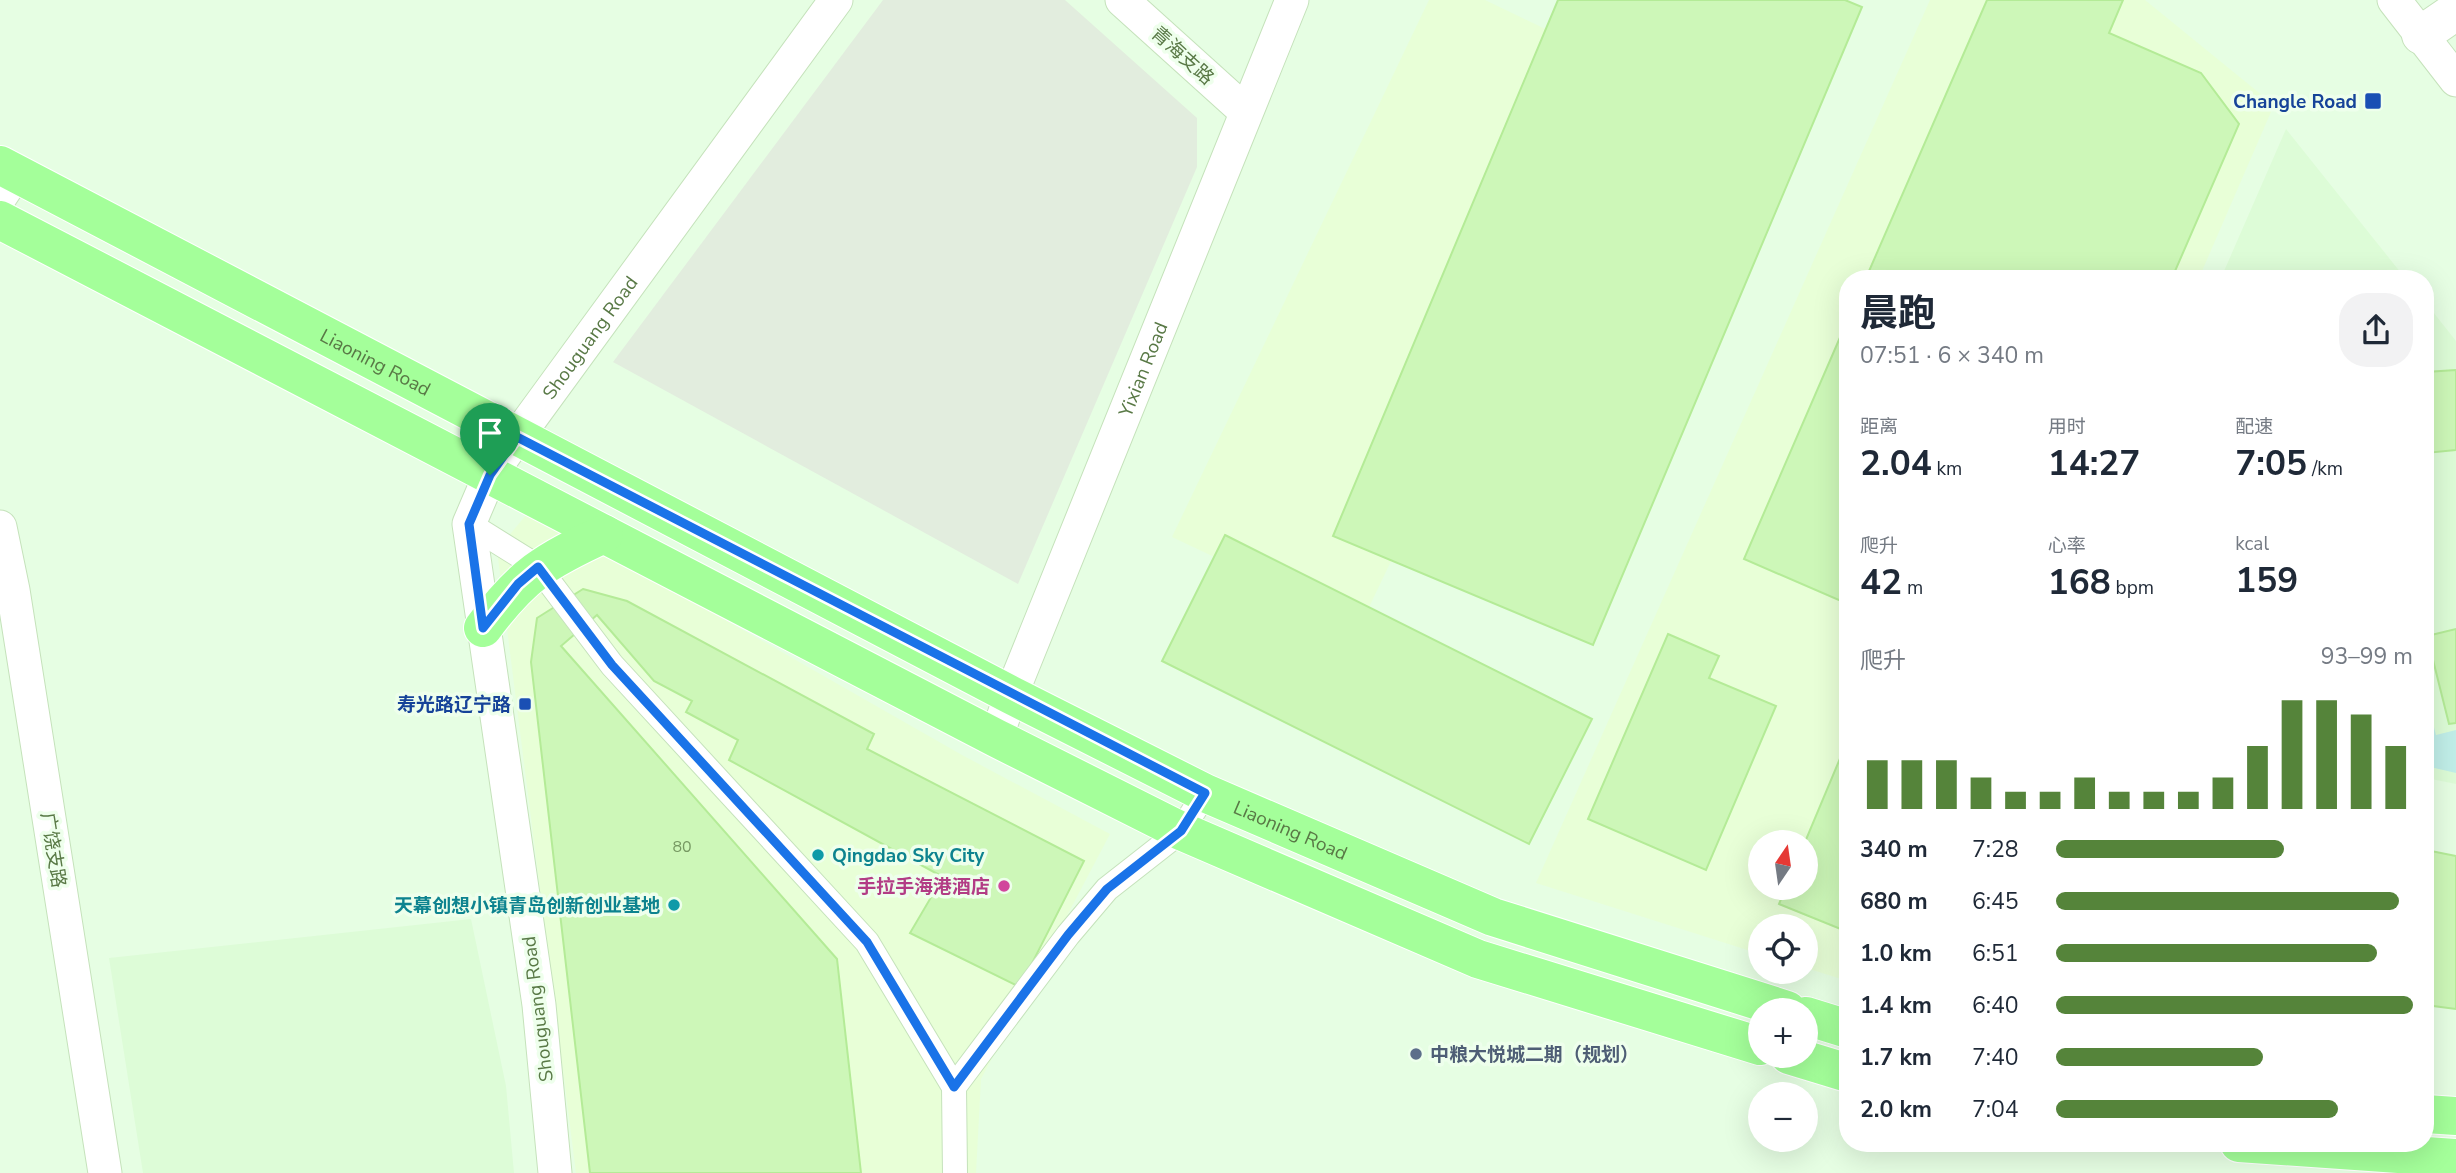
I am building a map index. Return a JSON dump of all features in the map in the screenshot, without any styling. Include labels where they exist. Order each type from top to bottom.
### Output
[{"type":"main road","name":"Liaoning Road","points":[[5,178],[517,437],[1011,695],[1205,793],[1493,917],[1749,998]]},
{"type":"main road","points":[[0,220],[996,738],[1181,831],[1478,959],[1748,1042]]},
{"type":"main road","points":[[483,628],[518,584],[538,567],[604,534]]},
{"type":"main road","points":[[1818,1020],[1839,1026]]},
{"type":"main road","points":[[1818,1064],[1839,1070]]},
{"type":"main road","points":[[2434,1115],[2456,1116]]},
{"type":"main road","points":[[2369,1152],[2456,1158]]},
{"type":"street","name":"Shouguang Road","points":[[555,1173],[539,1005],[469,524],[490,475],[836,0]]},
{"type":"street","name":"青海支路","points":[[1122,0],[1245,111]]},
{"type":"street","name":"Yixian Road","points":[[996,738],[1245,111],[1292,0]]},
{"type":"street","points":[[2394,0],[2456,80]]},
{"type":"street","points":[[2421,35],[2456,11]]},
{"type":"street","points":[[469,524],[538,567],[612,665],[867,942],[954,1087],[955,1173]]},
{"type":"street","name":"广饶支路","points":[[0,527],[15,603],[105,1173]]},
{"type":"street","points":[[954,1087],[1068,935],[1107,889],[1181,831],[1205,793]]},
{"type":"shaded area","points":[[883,0],[1065,0],[1197,118],[1197,167],[1018,584],[613,362]]},
{"type":"shaded area","points":[[1429,0],[1485,0],[1627,68],[1360,626],[1172,537]]},
{"type":"shaded area","points":[[1930,0],[2145,0],[2274,105],[2202,270],[1839,270],[1839,978],[1818,972],[1818,914],[1748,914],[1748,950],[1536,883]]},
{"type":"shaded area","points":[[2286,129],[2399,270],[2224,270]]},
{"type":"shaded area","points":[[2434,313],[2456,341],[2456,784],[2434,780]]},
{"type":"shaded area","name":"Qingdao Sky City","points":[[531,509],[962,755],[1110,834],[981,1079],[976,1173],[576,1173],[497,550]]},
{"type":"shaded area","points":[[2434,727],[2436,735],[2456,730],[2456,773],[2434,768]]},
{"type":"shaded area","points":[[471,919],[506,1086],[514,1173],[143,1173],[109,958]]},
{"type":"building","points":[[1558,0],[1845,0],[1862,7],[1593,645],[1333,536]]},
{"type":"building","points":[[1987,0],[2123,0],[2109,33],[2201,73],[2239,124],[2175,270],[1869,270]]},
{"type":"building","points":[[1839,340],[1839,600],[1744,559]]},
{"type":"building","points":[[2456,370],[2456,450],[2434,452],[2434,371]]},
{"type":"building","points":[[1225,535],[1592,719],[1529,844],[1162,661]]},
{"type":"building","name":"Qingdao Sky City","points":[[583,589],[627,601],[874,734],[867,749],[1084,861],[1020,987],[910,933],[943,877],[729,760],[738,740],[686,712],[692,701],[654,681],[597,615],[561,646],[837,959],[861,1173],[590,1173],[531,662],[537,618]]},
{"type":"building","points":[[2456,629],[2456,723],[2449,724],[2434,664],[2434,634]]},
{"type":"building","points":[[1668,634],[1719,656],[1709,678],[1776,706],[1706,870],[1588,819]]},
{"type":"building","points":[[1839,761],[1839,928],[1818,920],[1818,914],[1804,914],[1779,904],[1781,900],[1818,900],[1818,830],[1810,830]]},
{"type":"building","points":[[2434,852],[2456,856],[2456,1009],[2434,1006]]},
{"type":"place","name":"Changle Road","points":[[2373,101]]},
{"type":"place","name":"寿光路辽宁路","points":[[525,704]]},
{"type":"place","name":"Qingdao Sky City","points":[[818,855]]},
{"type":"place","name":"手拉手海港酒店","points":[[1004,886]]},
{"type":"place","name":"天幕创想小镇青岛创新创业基地","points":[[674,905]]},
{"type":"place","name":"中粮大悦城二期（规划）","points":[[1416,1054]]},
{"type":"route","points":[[517,437],[1011,695],[1205,793],[1181,831],[1107,889],[1068,935],[954,1087],[867,942],[612,665],[538,567],[518,584],[483,628],[469,524],[490,475],[517,437]]}]
